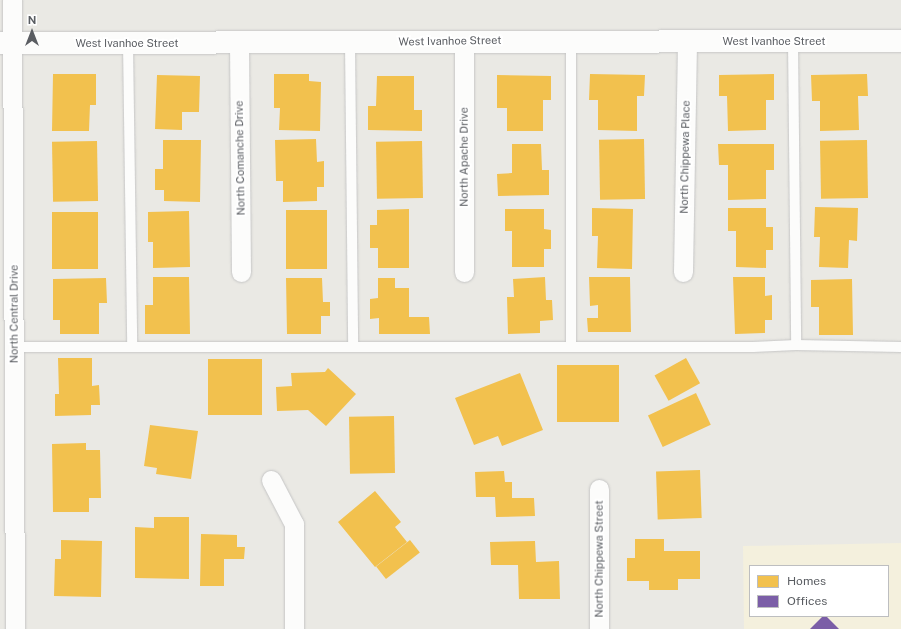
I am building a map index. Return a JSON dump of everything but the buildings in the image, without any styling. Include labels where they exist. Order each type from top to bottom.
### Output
[{"type":"street","name":"North Central Drive","points":[[12,0],[6,43],[14,348],[15,629]]},
{"type":"street","name":"North Apache Drive","points":[[464,41],[464,272]]},
{"type":"street","name":"North Chippewa Place","points":[[683,272],[687,41]]},
{"type":"street","name":"West Ivanhoe Street","points":[[6,43],[901,41]]},
{"type":"street","name":"North Comanche Drive","points":[[239,43],[241,272]]},
{"type":"street","points":[[271,480],[294,524],[294,629]]},
{"type":"street","name":"North Chippewa Street","points":[[599,489],[599,629]]},
{"type":"lane","points":[[571,41],[571,348]]},
{"type":"lane","points":[[793,41],[796,345]]},
{"type":"lane","points":[[128,43],[132,347]]},
{"type":"lane","points":[[350,43],[353,347]]},
{"type":"lane","points":[[14,348],[571,348],[796,345],[901,347]]},
{"type":"shaded area","points":[[901,543],[901,629],[744,629],[743,546]]}]
